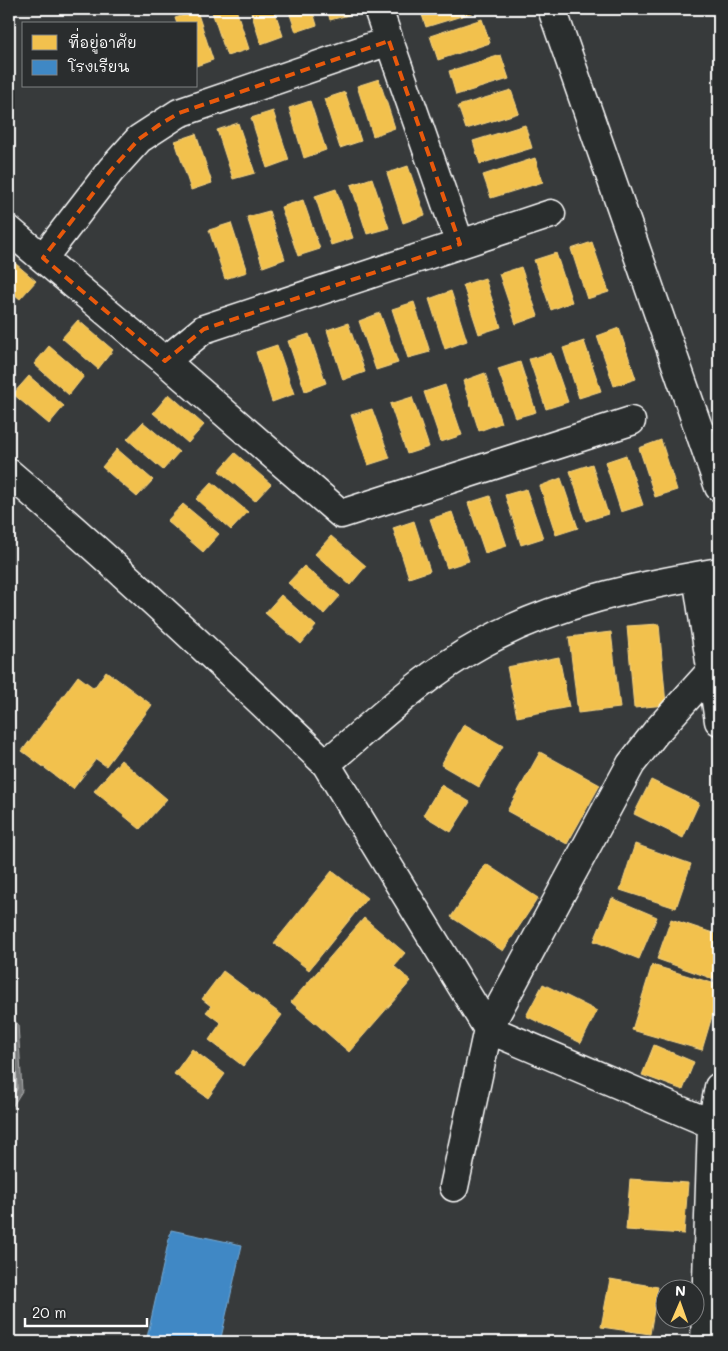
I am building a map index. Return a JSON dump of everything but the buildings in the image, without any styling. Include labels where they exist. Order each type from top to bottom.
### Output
[{"type":"street","points":[[378,9],[460,244]]},
{"type":"street","points":[[552,9],[719,487]]},
{"type":"street","points":[[43,258],[111,170],[139,139],[159,125],[180,113],[389,41]]},
{"type":"street","points":[[165,361],[204,329],[551,214]]},
{"type":"street","points":[[9,230],[165,361],[341,514],[631,421]]},
{"type":"street","points":[[9,473],[191,635],[326,764],[488,1029],[716,1126]]},
{"type":"street","points":[[326,764],[434,674],[480,644],[526,621],[578,603],[652,584],[708,574],[712,670],[719,721]]},
{"type":"street","points":[[454,1187],[488,1029],[631,764],[656,732],[712,670]]},
{"type":"street","points":[[704,1342],[719,1087]]},
{"type":"highlighted area","points":[[389,41],[460,244],[204,329],[165,361],[43,258],[111,170],[139,139],[159,125],[179,113]]},
{"type":"water","points":[[9,1015],[18,1024],[22,1091],[9,1112]]}]
